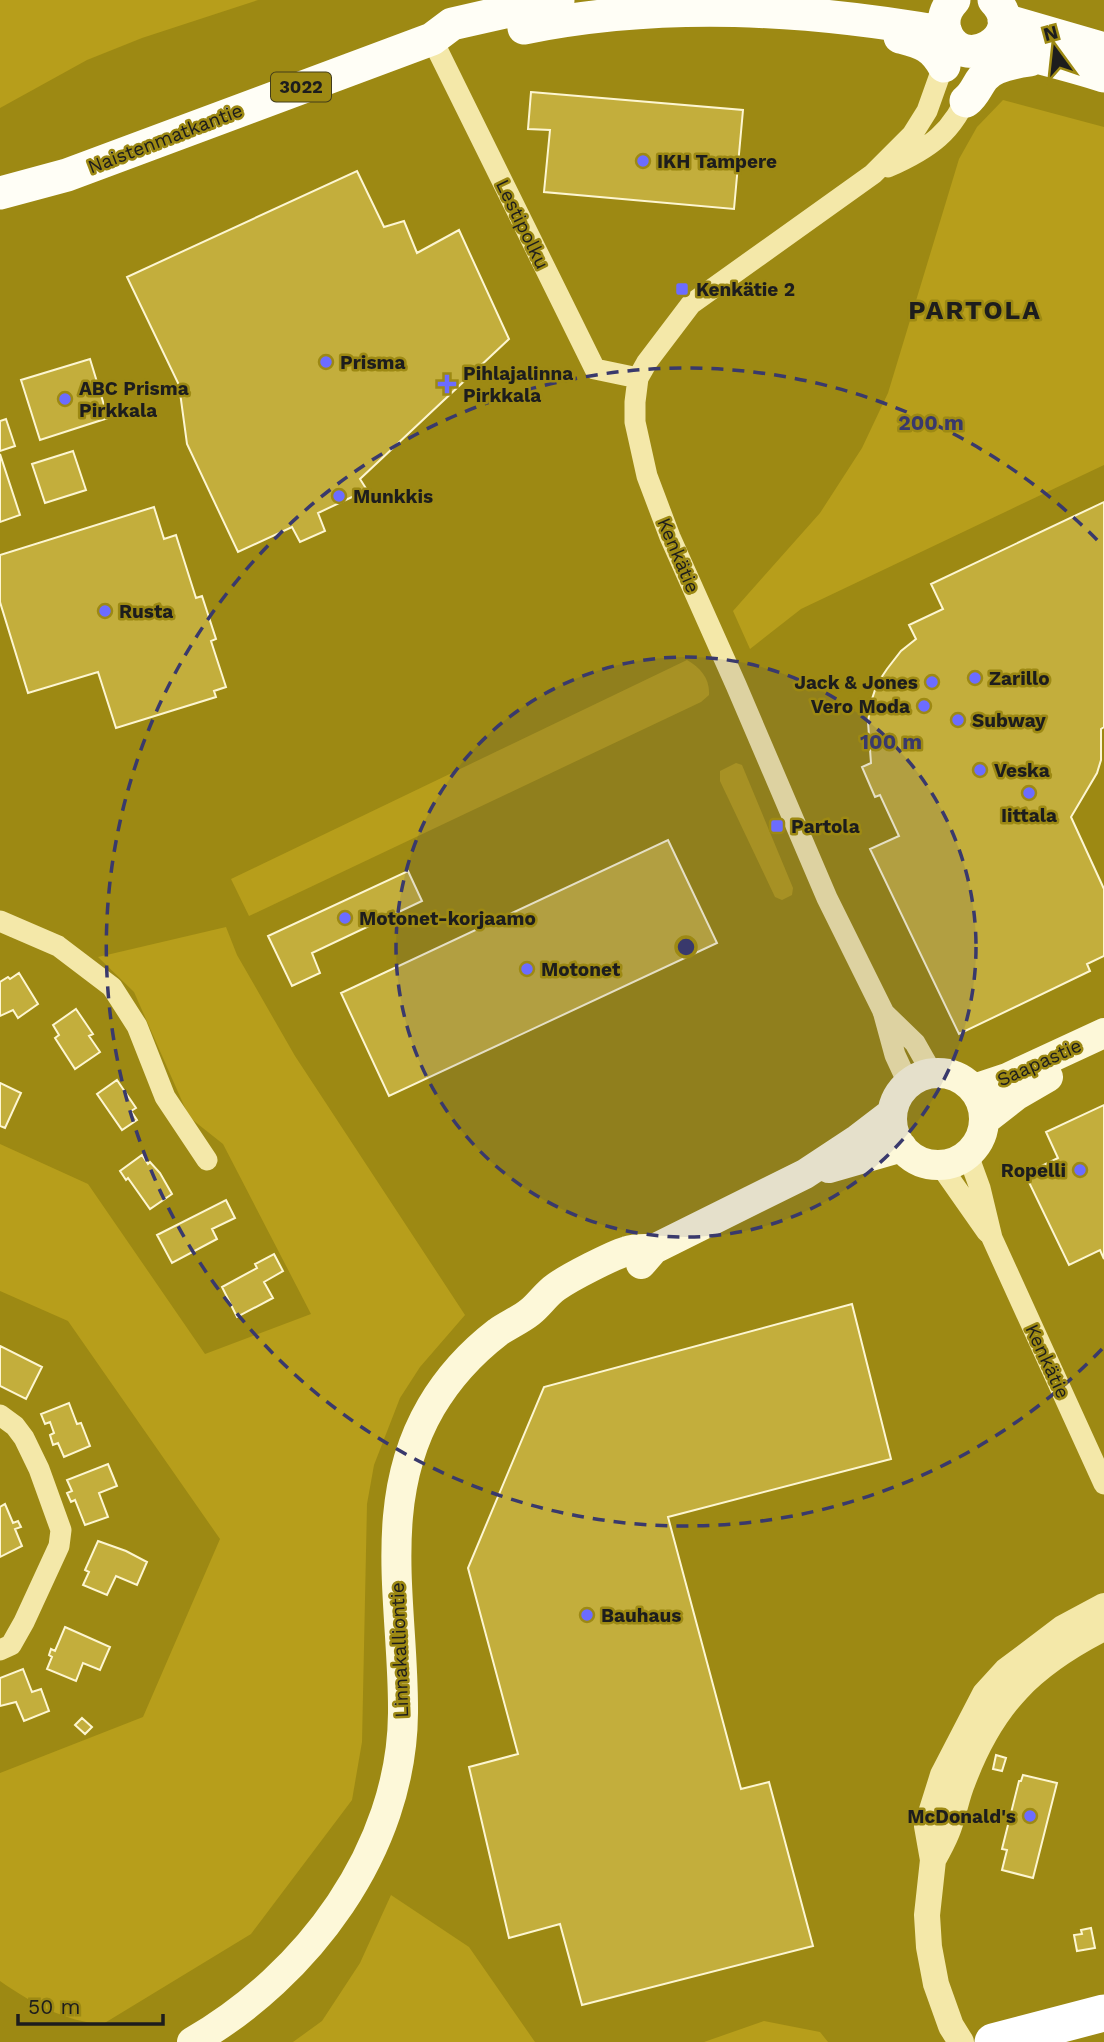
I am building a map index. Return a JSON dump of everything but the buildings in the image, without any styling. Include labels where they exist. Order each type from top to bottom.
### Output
[{"type":"highway","points":[[993,2042],[1104,2013]]},
{"type":"main road","name":"Naistenmatkantie","points":[[0,193],[61,177],[432,39],[452,24],[558,0]]},
{"type":"main road","name":"Naistenmatkantie","points":[[432,39],[460,41],[616,14],[710,10],[813,14],[822,26],[885,34],[923,43],[938,55],[947,24]]},
{"type":"main road","points":[[947,24],[966,51],[1001,18],[1034,10],[1096,33],[1104,43]]},
{"type":"main road","points":[[1001,18],[1104,49]]},
{"type":"main road","points":[[1001,18],[1038,59]]},
{"type":"main road","points":[[966,101],[976,93],[984,76],[1000,66],[1038,59],[1062,62],[1104,76]]},
{"type":"main road","name":"Naistenmatkantie","points":[[0,205],[31,194],[61,177]]},
{"type":"main road","name":"Saapastie","points":[[974,1088],[1007,1078],[1104,1033]]},
{"type":"main road","name":"Saapastie","points":[[985,1120],[1017,1095],[1104,1050]]},
{"type":"main road","points":[[804,1174],[892,1113],[899,1095],[920,1078],[950,1074],[966,1082],[974,1088],[982,1102],[985,1120],[976,1146],[954,1160],[920,1160],[902,1147],[897,1138],[892,1113]]},
{"type":"main road","points":[[804,1174],[902,1147]]},
{"type":"main road","name":"Linnakalliontie","points":[[192,2042],[229,2019],[286,1972],[320,1932],[350,1889],[381,1828],[397,1767],[403,1714],[397,1595],[399,1491],[405,1467],[422,1424],[450,1379],[498,1333],[530,1312],[566,1303],[638,1268],[654,1249],[804,1174]]},
{"type":"street","name":"Kenkätie","points":[[920,1078],[915,1043],[883,1011],[827,898],[670,537],[647,476],[635,422],[638,378],[665,335],[691,304],[873,174],[918,153],[951,126],[966,101],[1001,18]]},
{"type":"street","name":"Kenkätie","points":[[873,174],[919,126],[927,111],[947,24]]},
{"type":"street","name":"Lestipolku","points":[[432,39],[595,369],[638,378]]},
{"type":"street","points":[[0,921],[58,946],[112,986],[137,1026],[164,1097],[206,1160]]},
{"type":"street","name":"Kenkätie","points":[[954,1160],[961,1197],[992,1238]]},
{"type":"street","name":"Kenkätie","points":[[954,1160],[980,1188],[992,1238],[1104,1484]]},
{"type":"street","points":[[0,1415],[15,1426],[24,1438],[39,1469],[61,1530],[59,1546],[23,1622],[10,1645],[0,1650]]},
{"type":"street","points":[[961,2042],[951,2026],[936,1984],[929,1947],[927,1915],[933,1860],[928,1826],[943,1775],[985,1694],[1006,1671],[1080,1618],[1104,1606]]},
{"type":"street","points":[[933,1860],[948,1831],[975,1749],[1000,1707],[1019,1686],[1052,1660],[1104,1629]]},
{"type":"shaded area","points":[[0,0],[258,0],[142,38],[87,60],[0,108]]},
{"type":"shaded area","points":[[1003,100],[1104,127],[1104,465],[801,609],[750,649],[733,611],[820,513],[862,448],[888,393],[959,159],[977,127]]},
{"type":"shaded area","points":[[687,660],[700,670],[708,684],[709,695],[701,702],[249,916],[231,879]]},
{"type":"shaded area","points":[[736,763],[742,765],[793,888],[792,895],[782,900],[775,897],[720,781],[720,771]]},
{"type":"shaded area","points":[[226,927],[237,955],[295,1056],[465,1315],[420,1367],[400,1398],[374,1465],[367,1504],[362,1742],[352,1800],[251,1934],[103,2024],[48,2010],[0,1981],[0,1773],[143,1717],[220,1539],[68,1321],[0,1291],[0,1144],[88,1184],[205,1354],[311,1314],[223,1144],[189,1117],[134,992],[98,957]]},
{"type":"shaded area","points":[[391,1895],[469,1947],[535,2042],[293,2042],[322,2021],[360,1963]]},
{"type":"shaded area","points":[[764,2021],[820,2032],[828,2042],[704,2042]]},
{"type":"place","name":"IKH Tampere","points":[[643,161]]},
{"type":"place","name":"Kenkätie 2","points":[[682,289]]},
{"type":"place","name":"Prisma","points":[[326,362]]},
{"type":"place","name":"Pihlajalinna Pirkkala","points":[[447,384]]},
{"type":"place","name":"ABC Prisma Pirkkala","points":[[65,399]]},
{"type":"place","name":"Munkkis","points":[[339,496]]},
{"type":"place","name":"Rusta","points":[[105,611]]},
{"type":"place","name":"Zarillo","points":[[975,678]]},
{"type":"place","name":"Jack & Jones","points":[[932,682]]},
{"type":"place","name":"Vero Moda","points":[[924,706]]},
{"type":"place","name":"Subway","points":[[958,720]]},
{"type":"place","name":"Veska","points":[[980,770]]},
{"type":"place","name":"Iittala","points":[[1029,793]]},
{"type":"place","name":"Partola","points":[[777,826]]},
{"type":"place","name":"Motonet-korjaamo","points":[[345,918]]},
{"type":"place","name":"Motonet","points":[[527,969]]},
{"type":"place","name":"Ropelli","points":[[1080,1170]]},
{"type":"place","name":"Bauhaus","points":[[587,1615]]},
{"type":"place","name":"McDonald's","points":[[1030,1816]]},
{"type":"district","name":"PARTOLA","points":[[975,310]]}]
